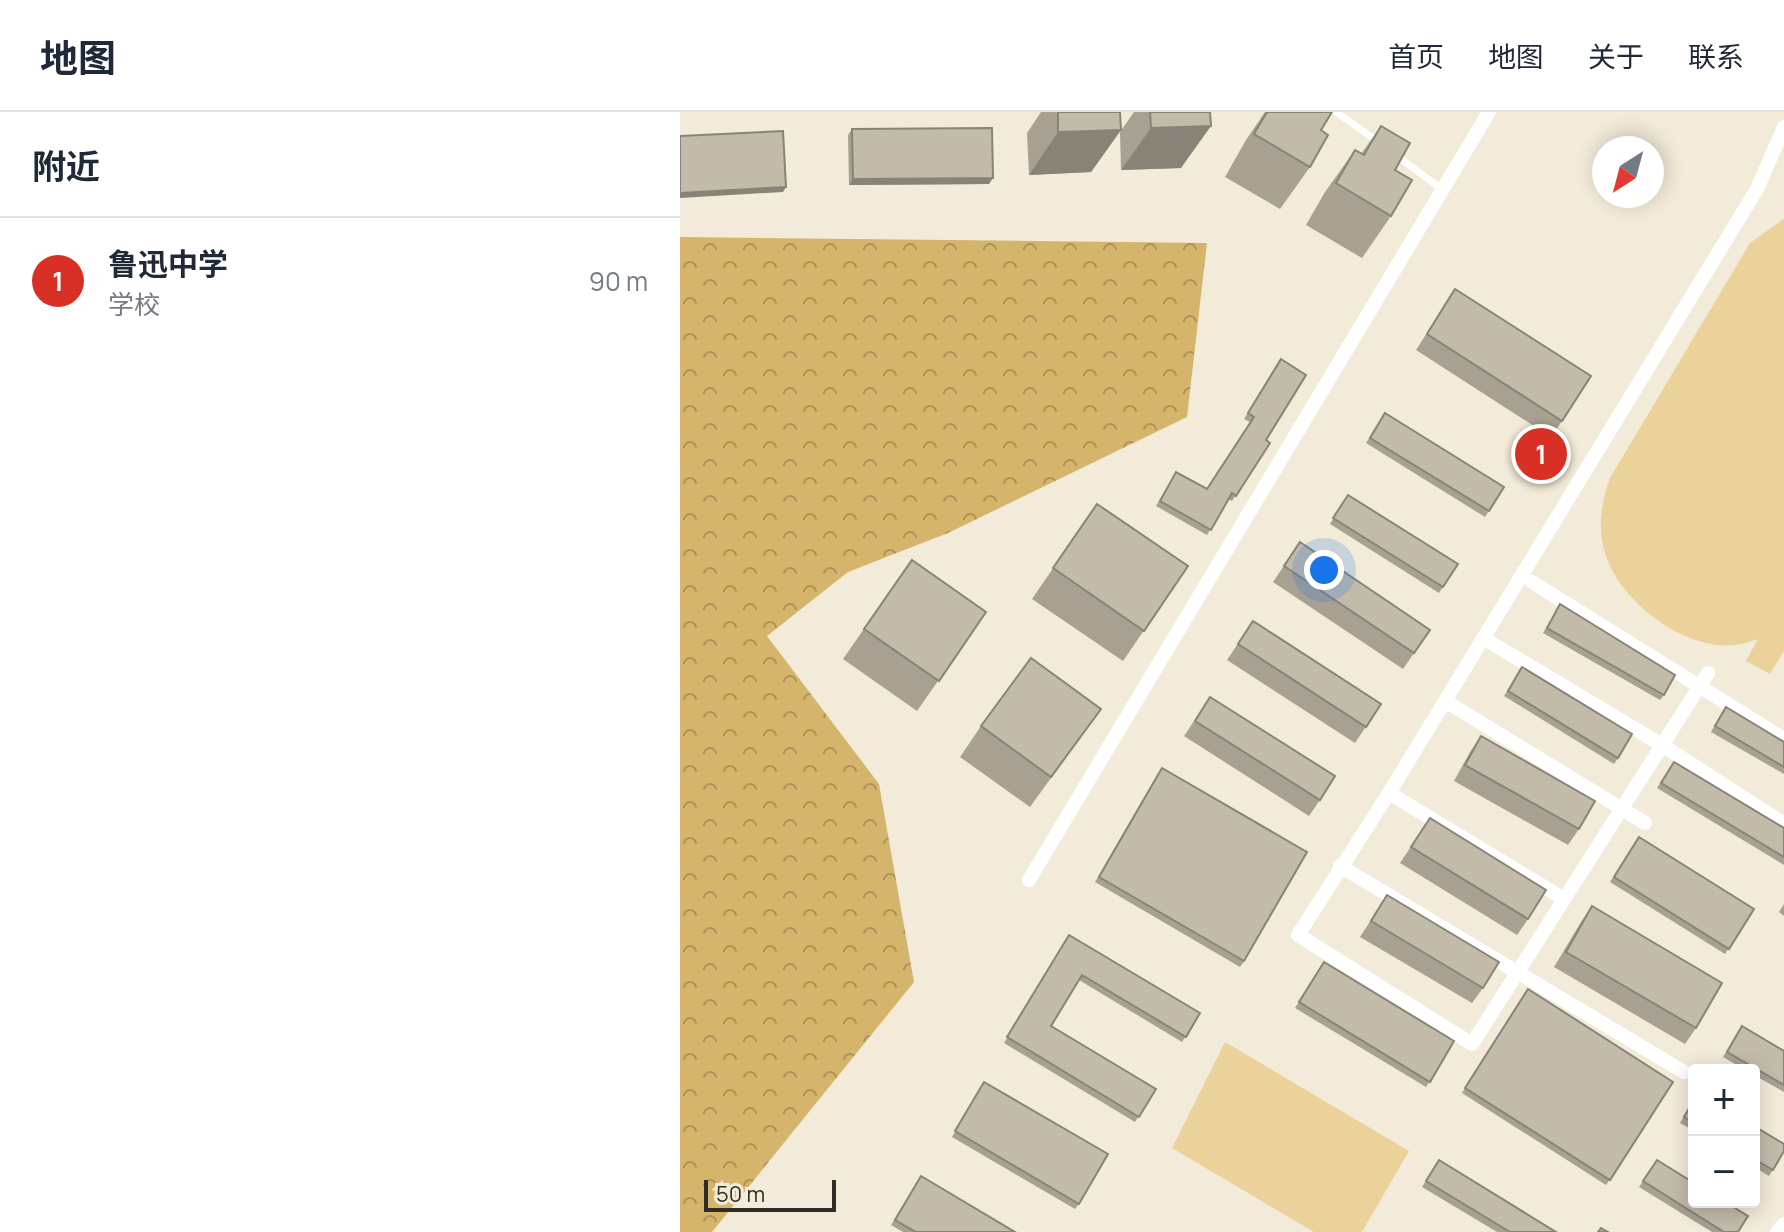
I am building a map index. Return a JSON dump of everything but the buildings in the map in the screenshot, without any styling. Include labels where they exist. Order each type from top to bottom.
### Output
[{"type":"street","points":[[1029,880],[1489,112]]},
{"type":"street","points":[[1708,673],[1472,1044],[1298,935],[1389,793],[1757,189],[1784,127]]},
{"type":"street","points":[[1532,582],[1784,739]]},
{"type":"street","points":[[1483,638],[1662,745],[1784,824]]},
{"type":"street","points":[[1445,701],[1645,823]]},
{"type":"street","points":[[1389,793],[1564,899]]},
{"type":"street","points":[[1340,866],[1684,1072]]},
{"type":"street","points":[[1777,1232],[1784,1224]]},
{"type":"lane","points":[[1336,112],[1443,190]]},
{"type":"green space","points":[[680,237],[1207,243],[1187,417],[948,533],[848,572],[767,636],[879,784],[914,982],[712,1232],[680,1232]]},
{"type":"shaded area","points":[[1784,219],[1784,651],[1770,674],[1746,661],[1758,639],[1735,645],[1716,645],[1696,640],[1676,632],[1640,606],[1614,573],[1603,546],[1601,526],[1602,507],[1610,478],[1750,243]]},
{"type":"shaded area","points":[[1225,1042],[1409,1151],[1362,1232],[1314,1232],[1172,1148]]},
{"type":"place","name":"鲁迅中学","points":[[1541,454]]}]
